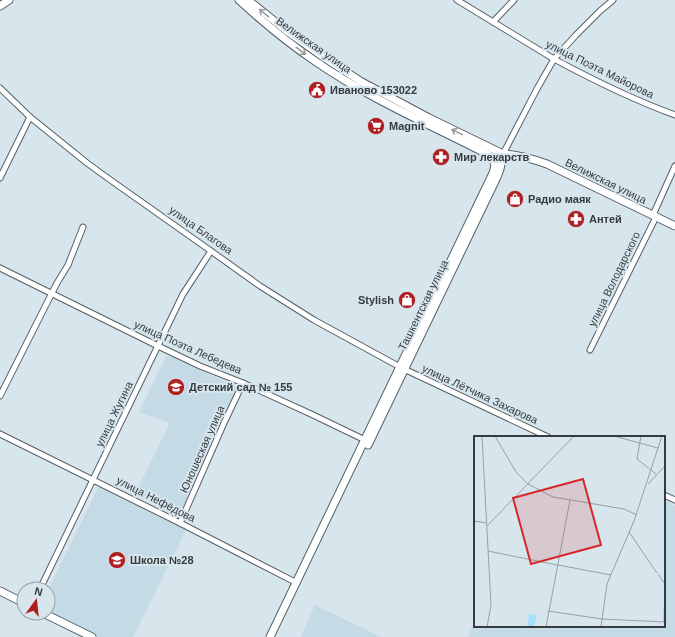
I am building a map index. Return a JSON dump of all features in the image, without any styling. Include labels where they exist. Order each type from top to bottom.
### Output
[{"type":"main road","points":[[0,6],[9,0]]},
{"type":"main road","name":"Велижская улица","points":[[238,0],[283,38],[314,61],[348,83],[423,122],[496,153],[529,158],[547,164],[675,226]]},
{"type":"main road","name":"Велижская улица","points":[[248,0],[288,32],[360,81],[496,153]]},
{"type":"main road","name":"Ташкентская улица","points":[[402,368],[497,177],[501,166],[496,153]]},
{"type":"main road","name":"Ташкентская улица","points":[[276,637],[315,549],[494,171],[495,164],[492,158],[496,153]]},
{"type":"main road","name":"Ташкентская улица","points":[[270,637],[299,584]]},
{"type":"main road","points":[[0,591],[16,600]]},
{"type":"main road","points":[[56,619],[92,637]]},
{"type":"street","name":"улица Поэта Майорова","points":[[457,0],[554,59],[606,85],[658,109],[675,115]]},
{"type":"street","points":[[493,22],[514,0]]},
{"type":"street","name":"Ташкентская улица","points":[[496,153],[538,88],[554,59],[576,35],[613,0]]},
{"type":"street","name":"улица Благова","points":[[0,88],[30,117],[109,179],[265,289],[314,320],[402,368]]},
{"type":"street","points":[[0,178],[30,117]]},
{"type":"street","name":"улица Володарского","points":[[590,350],[654,216],[675,166]]},
{"type":"street","points":[[0,396],[51,294],[68,265],[83,228]]},
{"type":"street","name":"улица Жугина","points":[[44,581],[183,294],[211,251]]},
{"type":"street","name":"улица Поэта Лебедева","points":[[0,268],[200,366],[243,383],[367,441]]},
{"type":"street","name":"улица Лётчика Захарова","points":[[402,368],[546,436]]},
{"type":"street","name":"Юношеская улица","points":[[180,523],[243,383]]},
{"type":"street","name":"улица Нефёдова","points":[[0,434],[93,479],[299,584]]},
{"type":"street","points":[[665,495],[675,500]]},
{"type":"shaded area","points":[[167,355],[237,387],[180,514],[136,492],[170,423],[139,412]]},
{"type":"shaded area","name":"Школа №28","points":[[99,486],[186,530],[133,637],[95,637],[56,617],[56,581],[52,581]]},
{"type":"shaded area","points":[[665,501],[675,506],[675,637],[468,637],[474,623],[474,627],[665,627]]},
{"type":"shaded area","points":[[315,605],[381,637],[301,637]]},
{"type":"place","name":"Иваново 153022","points":[[317,90]]},
{"type":"place","name":"Magnit","points":[[376,126]]},
{"type":"place","name":"Мир лекарств","points":[[441,157]]},
{"type":"place","name":"Радио маяк","points":[[515,199]]},
{"type":"place","name":"Антей","points":[[576,219]]},
{"type":"place","name":"Stylish","points":[[407,300]]},
{"type":"place","name":"Детский сад № 155","points":[[176,387]]},
{"type":"place","name":"Школа №28","points":[[117,560]]}]
